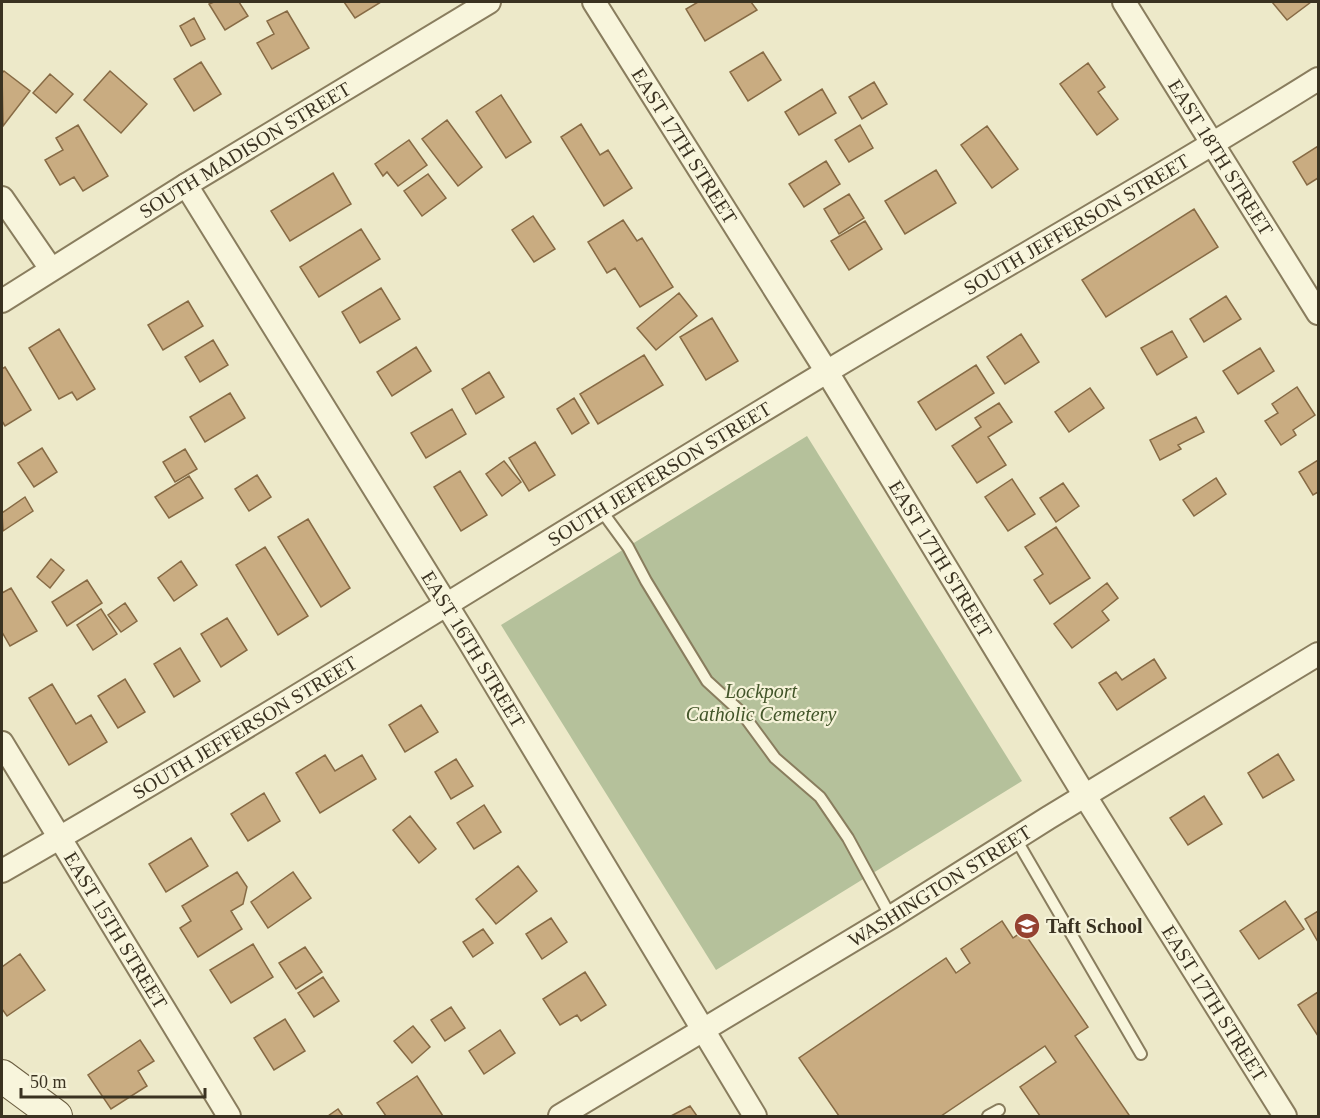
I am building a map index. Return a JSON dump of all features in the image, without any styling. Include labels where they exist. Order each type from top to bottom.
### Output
[{"type":"street","name":"SOUTH MADISON STREET","points":[[2,301],[186,185],[489,2]]},
{"type":"street","name":"EAST 17TH STREET","points":[[594,2],[827,372],[1085,796],[1285,1116]]},
{"type":"street","name":"EAST 18TH STREET","points":[[1124,2],[1318,314]]},
{"type":"street","name":"SOUTH JEFFERSON STREET","points":[[2,871],[447,605],[827,372],[1213,144],[1318,79]]},
{"type":"street","name":"EAST 16TH STREET","points":[[186,185],[447,605],[755,1116]]},
{"type":"street","points":[[2,198],[51,269]]},
{"type":"street","name":"WASHINGTON STREET","points":[[560,1116],[891,917],[1318,654]]},
{"type":"street","name":"EAST 15TH STREET","points":[[2,743],[229,1116]]},
{"type":"street","points":[[2,1076],[56,1116]]},
{"type":"lane","points":[[601,510],[628,547],[707,681],[742,713],[776,758],[820,797],[848,838],[891,917]]},
{"type":"lane","points":[[1016,839],[1141,1054]]},
{"type":"lane","points":[[988,1116],[999,1110]]},
{"type":"green space","name":"Lockport Catholic Cemetery","points":[[807,436],[1022,781],[716,970],[501,625]]},
{"type":"building","points":[[239,2],[248,16],[225,30],[209,4]]},
{"type":"building","points":[[344,2],[381,2],[355,18]]},
{"type":"building","points":[[698,2],[751,2],[757,10],[705,41],[686,9]]},
{"type":"building","points":[[1272,2],[1311,2],[1287,20]]},
{"type":"building","points":[[287,11],[309,48],[272,69],[257,43],[274,34],[267,21]]},
{"type":"building","points":[[194,18],[205,39],[191,46],[180,26]]},
{"type":"building","points":[[763,52],[781,80],[748,101],[730,72]]},
{"type":"building","points":[[201,62],[221,94],[194,111],[174,79]]},
{"type":"building","points":[[1088,63],[1105,87],[1098,92],[1118,119],[1097,135],[1060,84]]},
{"type":"building","points":[[4,71],[30,91],[3,126],[2,73]]},
{"type":"building","points":[[110,71],[147,104],[121,133],[84,100]]},
{"type":"building","points":[[50,74],[73,94],[56,113],[33,93]]},
{"type":"building","points":[[874,82],[887,104],[862,119],[849,97]]},
{"type":"building","points":[[822,89],[836,113],[799,135],[785,112]]},
{"type":"building","points":[[501,95],[531,142],[506,158],[476,112]]},
{"type":"building","points":[[447,120],[482,167],[458,186],[422,139]]},
{"type":"building","points":[[581,124],[600,155],[608,150],[632,188],[604,206],[561,137]]},
{"type":"building","points":[[78,125],[108,176],[83,191],[74,177],[60,185],[45,160],[63,150],[56,138]]},
{"type":"building","points":[[860,125],[873,148],[849,162],[835,140]]},
{"type":"building","points":[[987,126],[1018,169],[992,188],[961,145]]},
{"type":"building","points":[[409,140],[427,165],[398,186],[387,172],[383,176],[375,164]]},
{"type":"building","points":[[1318,146],[1318,178],[1307,185],[1293,162]]},
{"type":"building","points":[[826,161],[840,184],[804,207],[789,184]]},
{"type":"building","points":[[936,170],[956,203],[905,234],[885,201]]},
{"type":"building","points":[[333,173],[351,204],[290,241],[271,211]]},
{"type":"building","points":[[428,174],[446,198],[422,216],[404,191]]},
{"type":"building","points":[[849,194],[864,218],[839,234],[824,209]]},
{"type":"building","points":[[1194,209],[1218,247],[1106,317],[1082,280]]},
{"type":"building","points":[[533,216],[555,249],[534,262],[512,230]]},
{"type":"building","points":[[623,220],[637,241],[642,238],[673,287],[640,307],[615,268],[607,273],[588,242]]},
{"type":"building","points":[[865,221],[882,249],[849,270],[831,241]]},
{"type":"building","points":[[361,229],[380,259],[319,297],[300,267]]},
{"type":"building","points":[[381,288],[400,319],[360,343],[342,312]]},
{"type":"building","points":[[679,293],[697,316],[656,350],[637,328]]},
{"type":"building","points":[[1226,296],[1241,319],[1204,342],[1190,319]]},
{"type":"building","points":[[188,301],[203,326],[163,350],[148,325]]},
{"type":"building","points":[[712,318],[738,361],[706,380],[680,337]]},
{"type":"building","points":[[59,329],[95,389],[77,400],[72,392],[59,399],[29,348]]},
{"type":"building","points":[[1172,331],[1187,357],[1157,375],[1141,348]]},
{"type":"building","points":[[1021,334],[1039,362],[1005,384],[987,357]]},
{"type":"building","points":[[213,340],[228,365],[200,382],[185,357]]},
{"type":"building","points":[[416,347],[431,371],[392,396],[377,372]]},
{"type":"building","points":[[1260,348],[1274,371],[1238,394],[1223,371]]},
{"type":"building","points":[[644,355],[663,385],[598,424],[580,394]]},
{"type":"building","points":[[976,365],[994,393],[936,430],[918,402]]},
{"type":"building","points":[[5,367],[31,410],[5,426],[2,421],[2,369]]},
{"type":"building","points":[[489,372],[504,397],[476,414],[462,389]]},
{"type":"building","points":[[1297,387],[1315,415],[1293,430],[1296,435],[1281,445],[1265,421],[1278,413],[1272,404]]},
{"type":"building","points":[[1090,388],[1104,408],[1069,432],[1055,412]]},
{"type":"building","points":[[230,393],[245,418],[205,442],[190,417]]},
{"type":"building","points":[[574,398],[589,423],[572,434],[557,409]]},
{"type":"building","points":[[999,403],[1012,422],[988,437],[1006,465],[977,483],[952,446],[981,427],[975,418]]},
{"type":"building","points":[[452,409],[466,434],[426,458],[411,433]]},
{"type":"building","points":[[1196,417],[1204,432],[1178,445],[1181,449],[1160,460],[1150,440]]},
{"type":"building","points":[[535,442],[555,475],[529,491],[509,458]]},
{"type":"building","points":[[42,448],[57,472],[34,487],[18,463]]},
{"type":"building","points":[[185,449],[197,469],[175,482],[163,462]]},
{"type":"building","points":[[1318,460],[1318,492],[1313,495],[1299,472]]},
{"type":"building","points":[[504,461],[521,482],[502,496],[486,474]]},
{"type":"building","points":[[460,471],[487,515],[461,531],[434,487]]},
{"type":"building","points":[[257,475],[271,497],[249,511],[235,489]]},
{"type":"building","points":[[189,476],[203,498],[169,518],[155,497]]},
{"type":"building","points":[[1216,478],[1226,494],[1194,516],[1183,500]]},
{"type":"building","points":[[1012,479],[1035,514],[1008,531],[985,497]]},
{"type":"building","points":[[1063,483],[1079,506],[1056,522],[1040,498]]},
{"type":"building","points":[[25,497],[33,511],[3,531],[2,513]]},
{"type":"building","points":[[308,519],[350,588],[321,607],[278,537]]},
{"type":"building","points":[[1056,527],[1090,578],[1050,604],[1034,580],[1043,574],[1025,547]]},
{"type":"building","points":[[265,547],[308,616],[278,635],[236,565]]},
{"type":"building","points":[[51,559],[64,570],[50,588],[37,577]]},
{"type":"building","points":[[181,561],[197,585],[174,601],[158,578]]},
{"type":"building","points":[[87,580],[102,603],[67,626],[52,602]]},
{"type":"building","points":[[1107,583],[1118,598],[1102,611],[1109,620],[1072,648],[1054,624]]},
{"type":"building","points":[[11,588],[37,631],[10,646],[2,632],[2,593]]},
{"type":"building","points":[[125,603],[137,621],[121,632],[108,615]]},
{"type":"building","points":[[101,609],[117,634],[93,650],[77,625]]},
{"type":"building","points":[[227,618],[247,650],[221,667],[201,634]]},
{"type":"building","points":[[180,648],[200,681],[174,697],[154,664]]},
{"type":"building","points":[[1154,659],[1166,678],[1117,710],[1099,683],[1116,672],[1122,680]]},
{"type":"building","points":[[125,679],[145,712],[118,728],[98,696]]},
{"type":"building","points":[[52,684],[76,724],[91,715],[107,742],[69,765],[29,698]]},
{"type":"building","points":[[421,705],[438,732],[405,752],[389,725]]},
{"type":"building","points":[[1278,754],[1294,780],[1263,798],[1248,773]]},
{"type":"building","points":[[325,755],[335,771],[362,755],[376,779],[320,813],[296,773]]},
{"type":"building","points":[[456,759],[473,786],[451,799],[435,772]]},
{"type":"building","points":[[264,793],[280,821],[248,841],[231,814]]},
{"type":"building","points":[[1204,796],[1222,824],[1188,845],[1170,818]]},
{"type":"building","points":[[484,805],[501,832],[474,849],[457,823]]},
{"type":"building","points":[[410,816],[436,849],[419,863],[393,830]]},
{"type":"building","points":[[191,838],[208,866],[166,892],[149,864]]},
{"type":"building","points":[[518,866],[537,891],[496,924],[476,899]]},
{"type":"building","points":[[237,872],[247,887],[243,904],[231,911],[242,929],[198,957],[180,928],[191,921],[182,906]]},
{"type":"building","points":[[293,872],[311,898],[268,928],[251,902]]},
{"type":"building","points":[[1285,901],[1304,929],[1259,959],[1240,931]]},
{"type":"building","points":[[1318,911],[1318,942],[1305,919]]},
{"type":"building","points":[[551,918],[567,942],[542,959],[526,934]]},
{"type":"building","points":[[1002,921],[1013,938],[1023,931],[1088,1027],[1075,1036],[1129,1115],[1040,1116],[1020,1087],[1056,1062],[1045,1046],[941,1116],[839,1116],[799,1058],[946,958],[956,973],[970,963],[961,949]]},
{"type":"building","points":[[483,929],[493,943],[473,957],[463,942]]},
{"type":"building","points":[[253,944],[273,977],[231,1003],[210,970]]},
{"type":"building","points":[[305,947],[322,972],[296,989],[279,963]]},
{"type":"building","points":[[20,954],[45,990],[7,1016],[2,1009],[2,967]]},
{"type":"building","points":[[585,972],[606,1005],[581,1021],[577,1015],[560,1025],[543,999]]},
{"type":"building","points":[[323,977],[339,1001],[314,1017],[298,993]]},
{"type":"building","points":[[1318,992],[1318,1036],[1298,1005]]},
{"type":"building","points":[[451,1007],[465,1028],[445,1041],[431,1020]]},
{"type":"building","points":[[285,1019],[305,1051],[274,1070],[254,1038]]},
{"type":"building","points":[[413,1026],[430,1047],[412,1063],[394,1041]]},
{"type":"building","points":[[500,1030],[515,1053],[484,1074],[469,1051]]},
{"type":"building","points":[[140,1040],[154,1061],[138,1071],[147,1086],[111,1109],[88,1075]]},
{"type":"building","points":[[417,1076],[443,1116],[386,1116],[377,1103]]},
{"type":"building","points":[[690,1106],[697,1116],[671,1116]]},
{"type":"building","points":[[338,1109],[343,1116],[328,1116]]},
{"type":"place","name":"Taft School","points":[[1027,926]]}]
